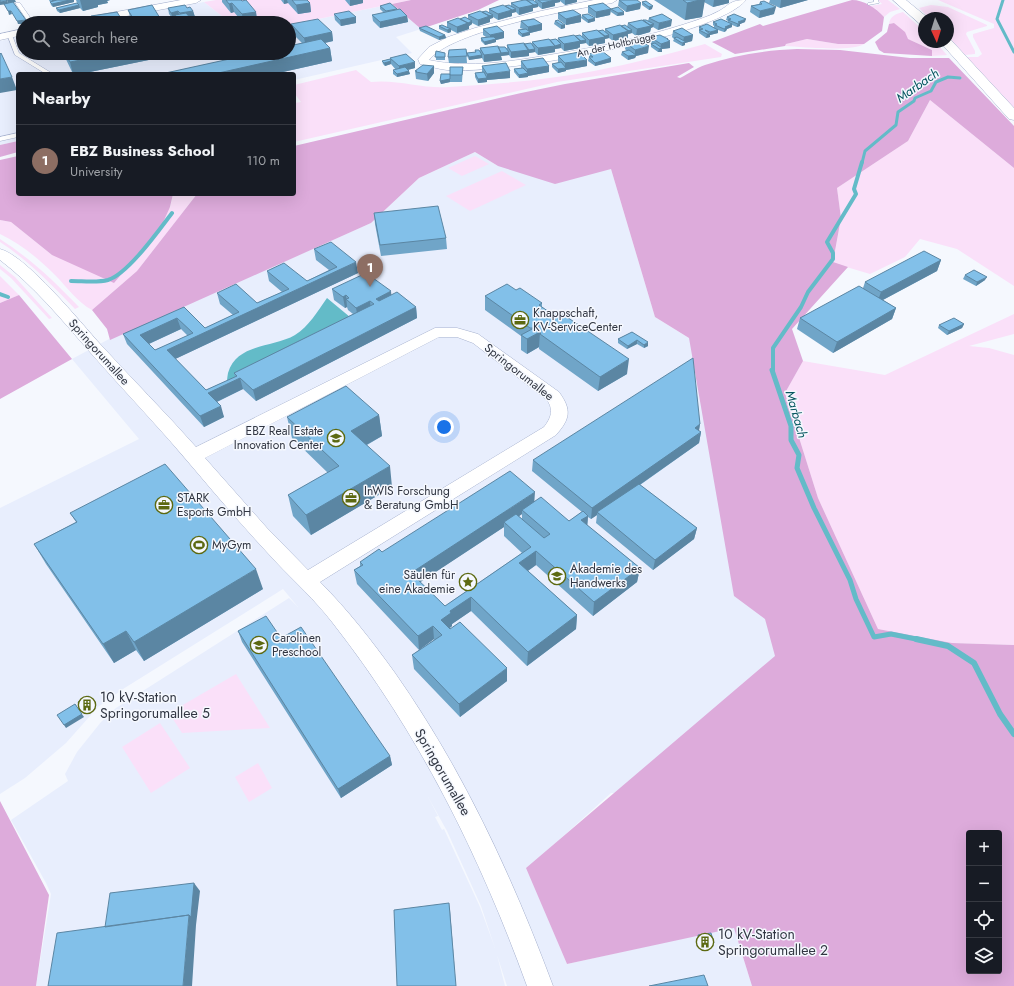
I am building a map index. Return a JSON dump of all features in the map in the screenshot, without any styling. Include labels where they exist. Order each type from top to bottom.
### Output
[{"type":"street","points":[[109,16],[192,0]]},
{"type":"street","name":"An der Holtbrügge","points":[[612,0],[548,12],[498,24],[445,43],[429,52],[423,59],[424,62],[434,66],[469,67],[495,65],[614,46],[683,27],[721,14],[732,8],[741,0]]},
{"type":"street","points":[[906,6],[918,16]]},
{"type":"street","points":[[4,36],[16,33]]},
{"type":"street","points":[[952,48],[1014,116]]},
{"type":"street","name":"Springorumallee","points":[[0,253],[19,267],[41,288],[175,434],[306,582],[336,612],[376,663],[451,783],[495,870],[521,931],[540,986]]},
{"type":"street","name":"Springorumallee","points":[[193,456],[435,332],[456,332],[467,334],[478,340],[553,396],[558,402],[561,414],[557,423],[550,431],[306,582]]},
{"type":"lane","points":[[870,4],[877,3],[876,0]]},
{"type":"lane","points":[[18,4],[27,16]]},
{"type":"lane","points":[[4,36],[16,53]]},
{"type":"lane","points":[[27,60],[47,72]]},
{"type":"lane","points":[[0,139],[16,135]]},
{"type":"shaded area","points":[[216,0],[411,0],[296,24],[296,16],[222,16],[204,2]]},
{"type":"shaded area","points":[[411,0],[499,0],[478,10],[421,29],[392,4]]},
{"type":"shaded area","points":[[852,0],[861,1],[870,5],[884,17],[882,31],[864,44],[838,44],[807,39],[786,44],[785,46],[735,54],[712,42],[760,24],[763,26]]},
{"type":"shaded area","points":[[878,0],[888,0],[900,9],[890,12],[884,17],[876,9],[870,6],[882,4]]},
{"type":"shaded area","points":[[938,0],[1014,0],[1014,110],[967,57],[978,57],[982,54],[973,37],[973,34],[994,28],[994,24]]},
{"type":"shaded area","points":[[204,2],[222,16],[131,16]]},
{"type":"shaded area","points":[[392,4],[421,29],[396,37],[412,53],[296,80],[296,72],[16,72],[16,141],[0,145],[0,41],[16,38],[16,60],[296,60],[296,24]]},
{"type":"shaded area","points":[[931,5],[948,7],[987,25],[967,32],[966,34],[975,51],[975,54],[965,55],[954,43],[954,12],[923,12],[919,8]]},
{"type":"shaded area","points":[[903,12],[918,26],[918,44],[908,39],[894,23],[889,24],[892,17]]},
{"type":"shaded area","points":[[894,23],[905,32],[908,39],[918,44],[918,48],[928,48],[932,50],[932,56],[884,53],[879,50],[875,42],[887,32],[889,24]]},
{"type":"shaded area","points":[[807,39],[838,44],[864,44],[849,48],[785,46],[786,44]]},
{"type":"shaded area","points":[[705,44],[722,54],[721,57],[557,82],[296,142],[296,103],[301,102],[296,96],[296,85],[356,70],[371,82],[381,81],[430,87],[449,87],[540,79],[594,71]]},
{"type":"shaded area","points":[[928,48],[941,48],[947,55],[932,56],[932,50]]},
{"type":"shaded area","points":[[797,49],[840,50],[910,58],[949,58],[1014,126],[1014,168],[930,100],[908,141],[837,188],[841,218],[833,262],[848,267],[792,329],[803,361],[785,393],[818,498],[878,629],[952,643],[1014,645],[1014,986],[752,986],[734,928],[567,964],[526,868],[775,656],[765,619],[734,596],[689,338],[655,317],[611,169],[555,184],[498,166],[475,152],[419,178],[371,223],[110,340],[107,329],[92,310],[137,271],[195,196],[296,196],[296,146],[565,84],[689,63],[694,67],[677,77],[680,78],[695,69],[716,61],[751,54]]},
{"type":"shaded area","points":[[930,100],[1014,168],[1014,286],[957,249],[920,239],[905,257],[870,274],[833,263],[841,218],[837,188],[908,141]]},
{"type":"shaded area","points":[[16,141],[16,153],[0,157],[0,145]]},
{"type":"shaded area","points":[[475,152],[498,166],[611,169],[655,317],[689,338],[734,425],[801,799],[611,793],[527,869],[567,964],[734,927],[752,986],[507,986],[497,955],[505,986],[36,986],[51,894],[11,820],[68,781],[65,774],[77,752],[101,722],[116,708],[289,598],[298,607],[283,589],[123,689],[98,707],[66,743],[25,778],[0,794],[0,508],[139,439],[72,359],[109,339],[371,223],[419,178]],"holes":[[[427,795],[447,831],[481,906],[495,948],[480,907],[444,829],[442,830],[435,817],[438,816]]]},
{"type":"shaded area","points":[[16,156],[16,196],[173,196],[170,207],[161,227],[114,283],[52,255],[11,222],[0,220],[0,160]]},
{"type":"shaded area","points":[[475,156],[489,164],[462,176],[448,168]]},
{"type":"shaded area","points":[[502,171],[526,185],[470,211],[446,196]]},
{"type":"shaded area","points":[[173,196],[195,196],[137,271],[92,310],[77,299],[55,275],[36,258],[15,242],[0,234],[0,220],[11,222],[52,255],[170,208]]},
{"type":"shaded area","points":[[0,239],[22,254],[42,271],[79,307],[75,309],[30,265],[0,242]]},
{"type":"shaded area","points":[[0,265],[15,277],[52,318],[49,319],[11,278],[0,269]]},
{"type":"shaded area","points":[[0,276],[19,295],[0,303]]},
{"type":"shaded area","points":[[19,295],[72,359],[0,399],[0,303]]},
{"type":"shaded area","points":[[1014,314],[1014,334],[969,346],[989,348],[1014,355],[1014,645],[952,643],[878,629],[818,498],[785,393],[803,361],[885,375]]},
{"type":"shaded area","points":[[236,674],[270,728],[182,733],[169,713]]},
{"type":"shaded area","points":[[160,723],[190,768],[151,793],[122,747]]},
{"type":"shaded area","points":[[258,763],[272,788],[249,802],[235,777]]},
{"type":"shaded area","points":[[0,801],[49,895],[36,986],[0,986]]},
{"type":"water","points":[[327,298],[356,322],[226,388],[228,373],[233,363],[239,356],[247,351],[295,335],[309,323]]},
{"type":"building","points":[[57,0],[70,0],[52,4],[50,2]]},
{"type":"building","points":[[226,0],[246,0],[256,12],[242,14],[232,3],[229,4]]},
{"type":"building","points":[[292,0],[307,0],[310,3],[296,5]]},
{"type":"building","points":[[524,0],[534,5],[519,8],[511,3]]},
{"type":"building","points":[[527,0],[533,0],[538,4],[533,5]]},
{"type":"building","points":[[538,0],[555,0],[542,3]]},
{"type":"building","points":[[619,0],[637,0],[641,3],[627,6]]},
{"type":"building","points":[[683,0],[700,0],[687,3]]},
{"type":"building","points":[[646,1],[653,6],[649,7],[642,2]]},
{"type":"building","points":[[764,1],[776,7],[760,11],[751,6],[762,4],[760,2]]},
{"type":"building","points":[[13,2],[23,16],[16,16],[16,19],[4,4]]},
{"type":"building","points":[[77,3],[79,5],[59,10],[56,8]]},
{"type":"building","points":[[390,3],[397,9],[386,11],[380,6]]},
{"type":"building","points":[[603,3],[611,9],[596,12],[588,6]]},
{"type":"building","points":[[152,5],[159,16],[132,16],[128,10]]},
{"type":"building","points":[[185,5],[187,8],[190,7],[193,11],[180,13],[178,11],[171,13],[168,8]]},
{"type":"building","points":[[503,5],[512,10],[498,14],[489,9]]},
{"type":"building","points":[[509,5],[516,9],[512,10],[505,6]]},
{"type":"building","points":[[618,7],[624,12],[618,13],[611,9]]},
{"type":"building","points":[[400,9],[407,16],[380,22],[372,15]]},
{"type":"building","points":[[573,10],[581,15],[566,19],[558,13]]},
{"type":"building","points":[[349,11],[356,17],[340,20],[334,14]]},
{"type":"building","points":[[480,11],[490,16],[478,20],[468,15]]},
{"type":"building","points":[[486,11],[493,15],[489,16],[482,12]]},
{"type":"building","points":[[117,12],[120,16],[91,16]]},
{"type":"building","points":[[186,13],[189,16],[176,16]]},
{"type":"building","points":[[588,14],[595,18],[588,20],[582,15]]},
{"type":"building","points":[[662,14],[672,20],[659,23],[649,18]]},
{"type":"building","points":[[734,14],[746,19],[738,22],[741,23],[738,24],[728,20],[731,19],[727,17]]},
{"type":"building","points":[[465,17],[472,21],[468,23],[460,19]]},
{"type":"building","points":[[458,18],[468,23],[457,27],[447,22]]},
{"type":"building","points":[[318,19],[332,32],[304,38],[296,29],[296,23]]},
{"type":"building","points":[[534,19],[542,24],[528,27],[521,21]]},
{"type":"building","points":[[721,19],[732,24],[724,29],[715,25],[717,24],[713,22]]},
{"type":"building","points":[[558,20],[565,25],[561,25],[555,21]]},
{"type":"building","points":[[642,20],[651,26],[637,29],[628,23]]},
{"type":"building","points":[[643,20],[646,20],[654,24],[650,25]]},
{"type":"building","points":[[707,24],[718,30],[710,32],[705,30],[710,34],[707,34],[699,30],[703,29],[699,27]]},
{"type":"building","points":[[442,25],[451,29],[447,30],[439,26]]},
{"type":"building","points":[[620,25],[629,31],[613,35],[605,29]]},
{"type":"building","points":[[625,25],[632,30],[628,31],[621,26]]},
{"type":"building","points":[[426,26],[445,35],[439,37],[419,28]]},
{"type":"building","points":[[497,26],[504,32],[490,35],[483,29]]},
{"type":"building","points":[[682,28],[693,35],[684,37],[673,31]]},
{"type":"building","points":[[526,29],[530,32],[522,34],[518,30]]},
{"type":"building","points":[[597,30],[605,37],[589,40],[582,33]]},
{"type":"building","points":[[603,30],[609,35],[605,36],[598,31]]},
{"type":"building","points":[[574,35],[581,41],[564,44],[558,38]]},
{"type":"building","points":[[580,35],[586,40],[580,41],[575,36]]},
{"type":"building","points":[[660,35],[670,41],[661,44],[650,37]]},
{"type":"building","points":[[494,37],[496,39],[484,42],[481,38]]},
{"type":"building","points":[[677,37],[686,42],[682,43],[674,38]]},
{"type":"building","points":[[321,39],[330,48],[296,56],[296,44]]},
{"type":"building","points":[[549,39],[555,46],[538,48],[532,42]]},
{"type":"building","points":[[556,39],[561,44],[555,46],[550,40]]},
{"type":"building","points":[[639,40],[649,46],[635,50],[626,43]]},
{"type":"building","points":[[524,43],[529,50],[511,52],[507,45]]},
{"type":"building","points":[[531,43],[535,49],[528,50],[524,44]]},
{"type":"building","points":[[655,43],[662,48],[659,49],[651,44]]},
{"type":"building","points":[[498,46],[501,53],[484,55],[480,48]]},
{"type":"building","points":[[498,47],[505,47],[509,52],[501,53]]},
{"type":"building","points":[[466,49],[467,56],[448,57],[449,50]]},
{"type":"building","points":[[475,50],[479,50],[482,55],[469,57],[467,53],[476,52]]},
{"type":"building","points":[[629,50],[636,55],[628,56],[622,52]]},
{"type":"building","points":[[436,51],[445,53],[445,57],[435,57]]},
{"type":"building","points":[[602,51],[611,58],[595,63],[589,57],[593,57],[589,54]]},
{"type":"building","points":[[579,52],[587,60],[565,63],[558,56]]},
{"type":"building","points":[[1,53],[12,77],[0,79]]},
{"type":"building","points":[[406,54],[415,62],[399,66],[390,58]]},
{"type":"building","points":[[543,58],[549,66],[527,69],[521,61]]},
{"type":"building","points":[[390,59],[391,61],[384,63],[382,61]]},
{"type":"building","points":[[69,60],[81,60],[70,62]]},
{"type":"building","points":[[225,60],[276,60],[223,72],[170,72]]},
{"type":"building","points":[[561,62],[566,68],[558,69],[552,64]]},
{"type":"building","points":[[506,63],[510,71],[487,74],[482,66]]},
{"type":"building","points":[[423,65],[434,66],[427,74],[415,71]]},
{"type":"building","points":[[405,67],[409,71],[397,74],[393,70]]},
{"type":"building","points":[[450,67],[463,67],[462,75],[450,75]]},
{"type":"building","points":[[523,68],[528,73],[519,75],[514,69]]},
{"type":"building","points":[[484,72],[487,78],[478,79],[475,73]]},
{"type":"building","points":[[441,74],[450,74],[450,79],[440,81]]},
{"type":"building","points":[[438,206],[446,238],[380,245],[374,213]]},
{"type":"building","points":[[331,242],[356,262],[167,350],[206,390],[237,376],[234,373],[374,304],[370,301],[356,308],[346,299],[349,298],[346,295],[343,297],[332,289],[366,273],[391,291],[376,299],[379,301],[397,292],[416,307],[253,390],[240,378],[208,393],[221,406],[200,416],[123,334],[184,307],[205,328],[239,312],[217,293],[236,284],[257,303],[289,289],[267,271],[284,263],[307,281],[337,267],[314,249]],"holes":[[[177,318],[193,333],[155,350],[140,335]]]},
{"type":"building","points":[[924,251],[941,260],[881,292],[865,282]]},
{"type":"building","points":[[974,270],[987,277],[977,282],[965,275]]},
{"type":"building","points":[[507,284],[516,290],[520,288],[542,303],[539,305],[552,314],[558,311],[629,359],[600,377],[540,334],[540,332],[527,339],[521,335],[534,328],[530,328],[485,296]]},
{"type":"building","points":[[859,286],[896,308],[837,342],[800,318]]},
{"type":"building","points":[[954,318],[964,324],[949,331],[939,325]]},
{"type":"building","points":[[632,332],[648,342],[644,345],[637,340],[628,346],[618,339]]},
{"type":"building","points":[[693,358],[700,424],[695,428],[701,432],[592,508],[533,460]]},
{"type":"building","points":[[346,386],[379,415],[351,431],[390,466],[306,515],[288,495],[339,466],[287,417]]},
{"type":"building","points":[[165,464],[256,569],[134,642],[126,631],[103,644],[34,544],[77,522],[70,513]]},
{"type":"building","points":[[510,471],[535,492],[411,573],[445,606],[531,547],[504,522],[516,514],[544,538],[550,534],[522,510],[541,497],[569,521],[583,511],[588,516],[581,520],[640,568],[594,602],[536,551],[519,563],[577,615],[528,652],[471,597],[450,611],[451,613],[441,620],[450,629],[460,622],[507,668],[459,704],[412,655],[442,635],[433,626],[418,636],[354,570],[363,565],[360,562],[379,549],[382,552]]},
{"type":"building","points":[[639,484],[697,528],[655,560],[597,512]]},
{"type":"building","points":[[266,616],[281,638],[301,627],[390,756],[338,789],[238,631]]},
{"type":"building","points":[[89,696],[92,701],[81,708],[78,702]]},
{"type":"building","points":[[75,704],[82,714],[64,725],[57,715]]},
{"type":"building","points":[[194,883],[191,917],[189,915],[105,927],[110,893]]},
{"type":"building","points":[[449,903],[456,986],[397,986],[394,910]]},
{"type":"building","points":[[189,915],[183,986],[48,986],[57,933]]},
{"type":"building","name":"10 kV-Station Springorumallee 2","points":[[711,933],[714,943],[701,946],[698,935]]},
{"type":"building","points":[[704,975],[708,986],[649,986]]},
{"type":"waterway","points":[[1003,0],[997,19],[1014,52]]},
{"type":"waterway","name":"Marbach","points":[[862,163],[865,151],[896,125],[898,112],[914,101],[915,98],[931,91],[936,82],[948,77],[960,78]]},
{"type":"waterway","name":"Marbach","points":[[773,371],[773,348],[801,307],[808,292],[833,259],[833,253],[827,242],[856,194],[854,189],[862,162]]},
{"type":"waterway","points":[[71,281],[90,282],[108,280],[116,276],[134,261],[143,251],[172,213]]},
{"type":"waterway","points":[[0,294],[8,297]]},
{"type":"waterway","name":"Marbach","points":[[772,370],[791,426],[791,440],[799,455],[797,468],[814,508],[850,580],[856,599],[874,637],[891,634],[916,639]]},
{"type":"waterway","name":"Marbach","points":[[916,639],[921,640]]},
{"type":"waterway","name":"Marbach","points":[[916,639],[948,646],[974,663],[1000,714],[1014,734]]},
{"type":"place","name":"EBZ Business School","points":[[370,287]]},
{"type":"place","name":"Knappschaft, KV-ServiceCenter","points":[[520,320]]},
{"type":"place","name":"EBZ Real Estate Innovation Center","points":[[336,438]]},
{"type":"place","name":"InWIS Forschung & Beratung GmbH","points":[[351,498]]},
{"type":"place","name":"STARK Esports GmbH","points":[[164,505]]},
{"type":"place","name":"MyGym","points":[[199,545]]},
{"type":"place","name":"Akademie des Handwerks","points":[[557,576]]},
{"type":"place","name":"Säulen für eine Akademie","points":[[468,582]]},
{"type":"place","name":"Carolinen Preschool","points":[[259,645]]},
{"type":"place","name":"10 kV-Station Springorumallee 5","points":[[87,705]]},
{"type":"place","name":"10 kV-Station Springorumallee 2","points":[[705,942]]}]
